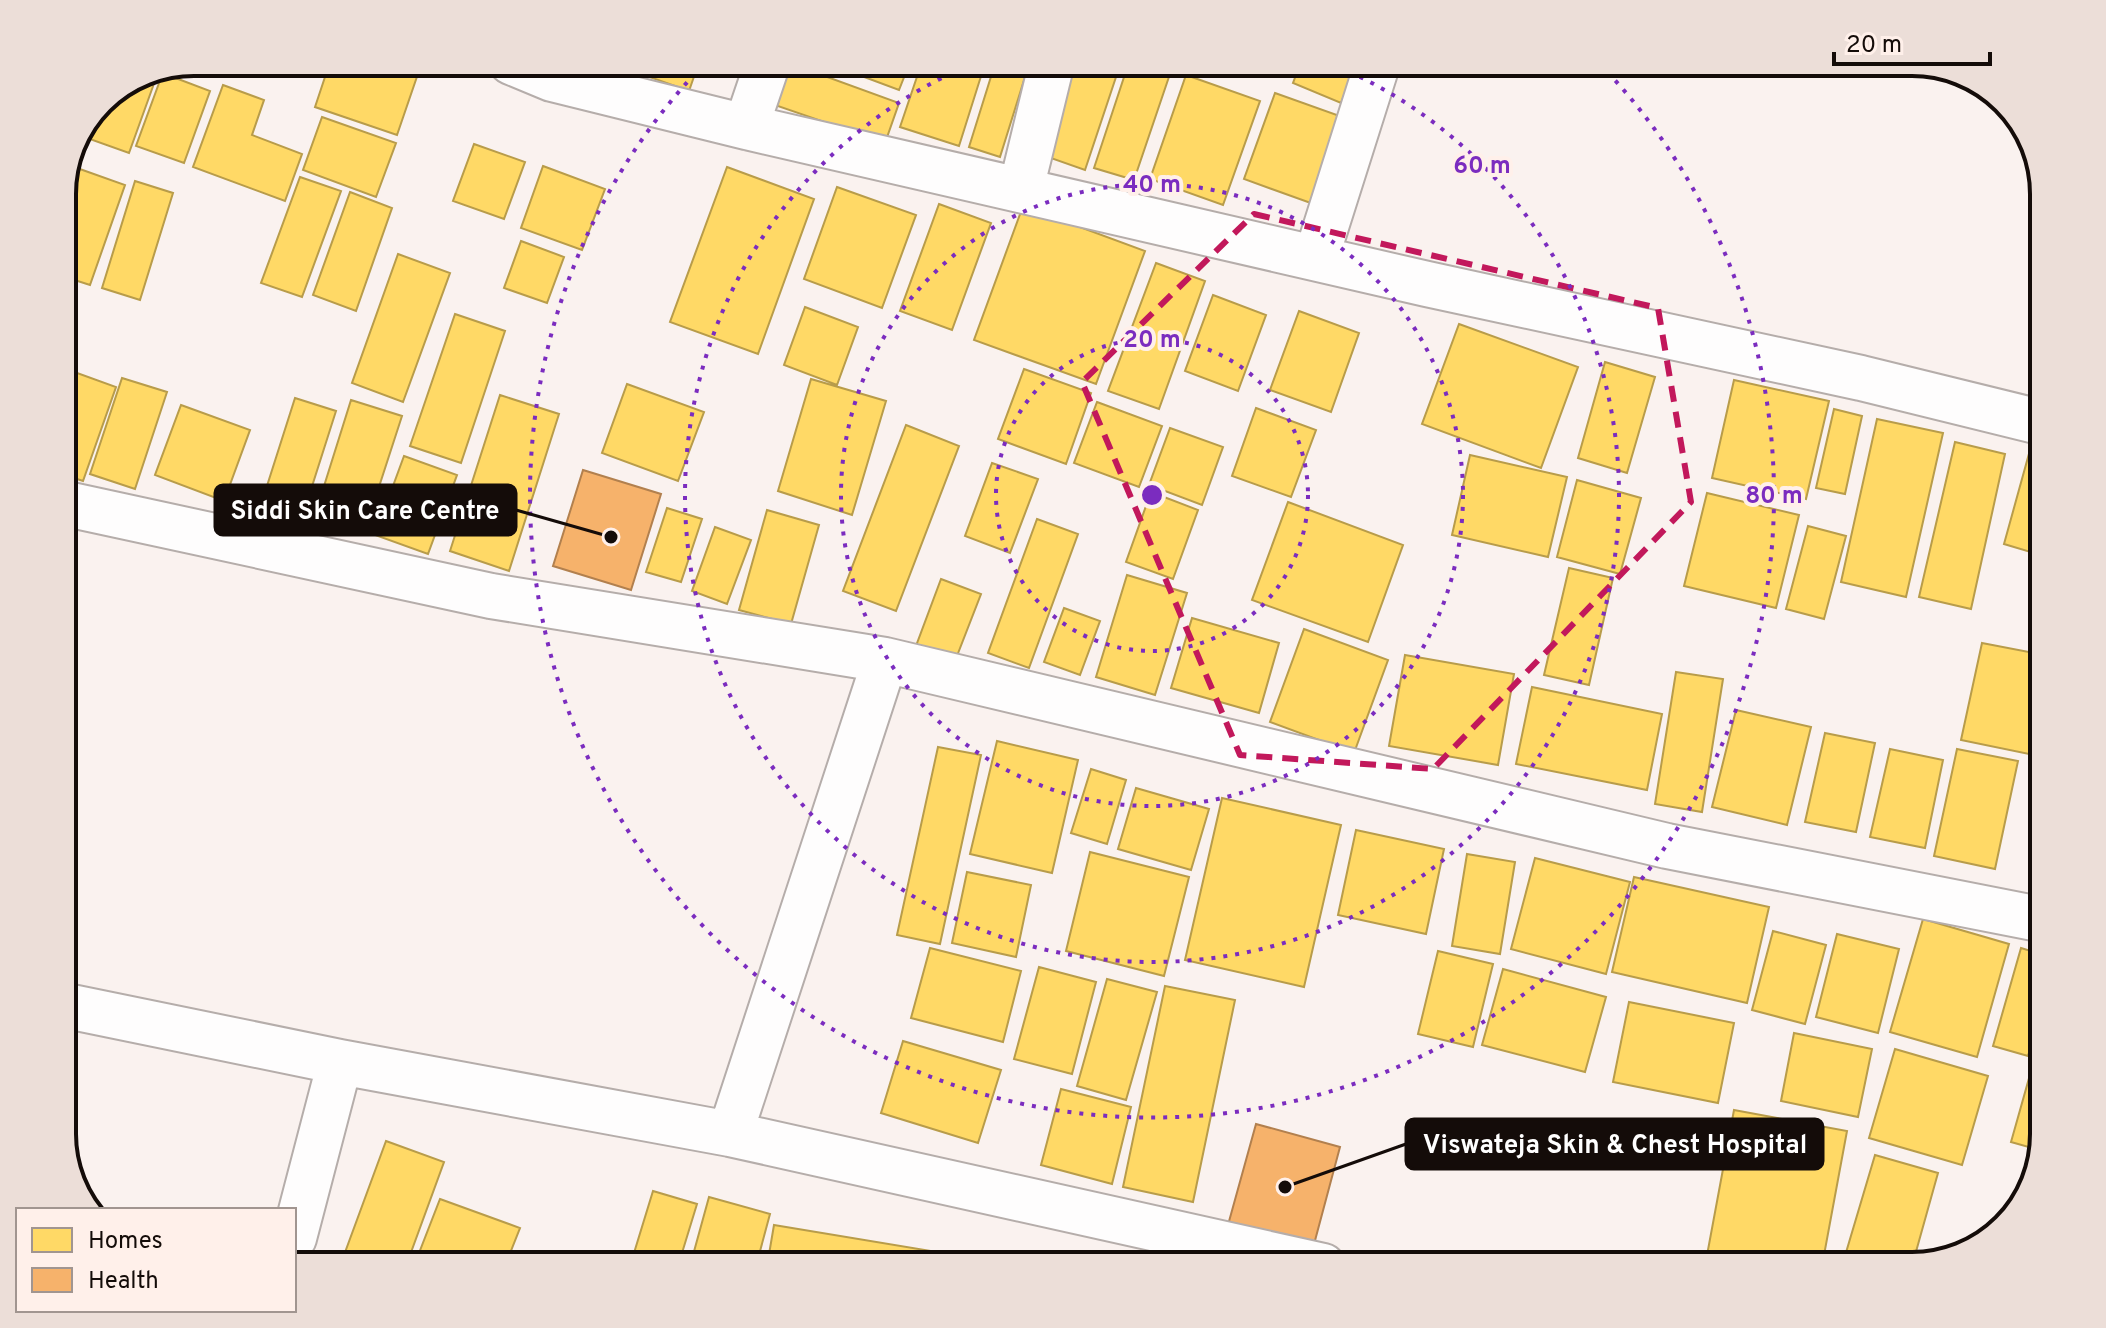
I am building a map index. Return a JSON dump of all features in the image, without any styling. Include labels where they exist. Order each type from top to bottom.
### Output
[{"type":"street","points":[[545,76],[746,127],[1316,258],[1861,378],[2030,420]]},
{"type":"street","points":[[746,127],[763,76]]},
{"type":"street","points":[[1021,189],[1049,76]]},
{"type":"street","points":[[1316,258],[1374,76]]},
{"type":"street","points":[[76,506],[491,596],[885,660],[1667,846],[2030,917]]},
{"type":"street","points":[[730,1134],[885,660]]},
{"type":"street","points":[[76,1008],[340,1062],[730,1134],[1260,1252]]},
{"type":"street","points":[[296,1230],[340,1062]]},
{"type":"highlighted area","points":[[1254,214],[1658,308],[1691,502],[1433,769],[1240,755],[1082,382]]},
{"type":"building: Homes","points":[[325,76],[417,76],[397,135],[315,107]]},
{"type":"building: Homes","points":[[647,76],[694,76],[689,91]]},
{"type":"building: Homes","points":[[780,76],[825,76],[899,103],[885,143],[769,103]]},
{"type":"building: Homes","points":[[862,76],[904,76],[899,90]]},
{"type":"building: Homes","points":[[917,76],[981,76],[959,146],[900,127]]},
{"type":"building: Homes","points":[[991,76],[1025,77],[1000,157],[969,147]]},
{"type":"building: Homes","points":[[1071,76],[1116,76],[1085,170],[1045,156]]},
{"type":"building: Homes","points":[[1124,76],[1169,76],[1134,180],[1094,168]]},
{"type":"building: Homes","points":[[1186,76],[1260,101],[1223,205],[1150,179]]},
{"type":"building: Homes","points":[[1296,76],[1352,76],[1341,103],[1293,83]]},
{"type":"building: Homes","points":[[175,78],[210,91],[184,163],[136,146],[160,81]]},
{"type":"building: Homes","points":[[154,83],[129,153],[90,139],[116,105]]},
{"type":"building: Homes","points":[[223,85],[264,100],[252,135],[302,154],[285,201],[193,167]]},
{"type":"building: Homes","points":[[1275,93],[1351,120],[1319,206],[1244,179]]},
{"type":"building: Homes","points":[[322,117],[396,143],[376,197],[303,170]]},
{"type":"building: Homes","points":[[474,144],[525,162],[504,219],[453,201]]},
{"type":"building: Homes","points":[[543,166],[605,189],[582,250],[521,228]]},
{"type":"building: Homes","points":[[727,167],[814,199],[758,354],[670,322]]},
{"type":"building: Homes","points":[[79,169],[125,185],[90,285],[76,280],[76,186]]},
{"type":"building: Homes","points":[[300,177],[341,191],[302,297],[261,283]]},
{"type":"building: Homes","points":[[135,181],[173,193],[140,300],[102,288]]},
{"type":"building: Homes","points":[[837,187],[916,215],[882,308],[804,279]]},
{"type":"building: Homes","points":[[350,192],[392,208],[356,311],[313,295]]},
{"type":"building: Homes","points":[[939,204],[991,223],[952,330],[900,311]]},
{"type":"building: Homes","points":[[1023,206],[1145,251],[1096,384],[974,340]]},
{"type":"building: Homes","points":[[521,241],[564,257],[547,303],[504,288]]},
{"type":"building: Homes","points":[[398,254],[450,273],[403,402],[352,383]]},
{"type":"building: Homes","points":[[1156,263],[1205,281],[1159,409],[1108,391]]},
{"type":"building: Homes","points":[[1213,295],[1266,315],[1238,391],[1185,371]]},
{"type":"building: Homes","points":[[805,307],[858,327],[837,385],[784,365]]},
{"type":"building: Homes","points":[[1299,311],[1359,333],[1331,412],[1270,390]]},
{"type":"building: Homes","points":[[455,314],[505,331],[461,463],[410,446]]},
{"type":"building: Homes","points":[[1459,324],[1578,367],[1541,468],[1422,424]]},
{"type":"building: Homes","points":[[1605,362],[1655,377],[1627,473],[1578,458]]},
{"type":"building: Homes","points":[[1024,369],[1091,393],[1066,464],[998,439]]},
{"type":"building: Homes","points":[[76,373],[116,387],[83,481],[76,479]]},
{"type":"building: Homes","points":[[122,378],[167,392],[135,489],[90,474]]},
{"type":"building: Homes","points":[[811,379],[886,401],[852,515],[778,491]]},
{"type":"building: Homes","points":[[1734,380],[1829,401],[1806,499],[1712,478]]},
{"type":"building: Homes","points":[[627,384],[704,412],[678,481],[602,453]]},
{"type":"building: Homes","points":[[500,395],[559,414],[509,571],[450,551]]},
{"type":"building: Homes","points":[[295,398],[336,411],[300,524],[259,511]]},
{"type":"building: Homes","points":[[351,400],[402,416],[364,533],[314,518]]},
{"type":"building: Homes","points":[[1097,402],[1162,426],[1139,487],[1074,463]]},
{"type":"building: Homes","points":[[181,405],[250,430],[224,501],[155,475]]},
{"type":"building: Homes","points":[[1256,408],[1316,430],[1291,497],[1232,476]]},
{"type":"building: Homes","points":[[1834,409],[1862,416],[1845,494],[1816,488]]},
{"type":"building: Homes","points":[[1877,419],[1943,433],[1906,597],[1841,582]]},
{"type":"building: Homes","points":[[906,425],[959,446],[896,611],[843,591]]},
{"type":"building: Homes","points":[[1170,428],[1223,447],[1202,505],[1149,485]]},
{"type":"building: Homes","points":[[1955,442],[2005,454],[1971,609],[1919,597]]},
{"type":"building: Homes","points":[[2030,450],[2030,552],[2004,544]]},
{"type":"building: Homes","points":[[1470,455],[1567,477],[1548,557],[1452,535]]},
{"type":"building: Homes","points":[[404,456],[457,475],[428,554],[375,535]]},
{"type":"building: Homes","points":[[992,463],[1038,479],[1010,553],[965,536]]},
{"type":"building: Homes","points":[[1577,480],[1641,498],[1620,574],[1557,557]]},
{"type":"building: Homes","points":[[1151,492],[1198,510],[1173,579],[1126,562]]},
{"type":"building: Homes","points":[[1707,493],[1799,515],[1776,608],[1684,586]]},
{"type":"building: Homes","points":[[1288,502],[1403,545],[1368,642],[1252,600]]},
{"type":"building: Homes","points":[[667,508],[702,519],[681,582],[646,572]]},
{"type":"building: Homes","points":[[767,510],[819,525],[791,624],[739,610]]},
{"type":"building: Homes","points":[[1037,519],[1078,534],[1029,668],[988,653]]},
{"type":"building: Homes","points":[[1808,526],[1846,536],[1824,619],[1786,609]]},
{"type":"building: Homes","points":[[715,527],[751,540],[727,604],[692,591]]},
{"type":"building: Homes","points":[[1569,568],[1613,578],[1589,685],[1544,675]]},
{"type":"building: Homes","points":[[1127,575],[1187,593],[1155,695],[1096,677]]},
{"type":"building: Homes","points":[[941,579],[981,594],[955,661],[916,646]]},
{"type":"building: Homes","points":[[1064,608],[1100,621],[1080,675],[1044,662]]},
{"type":"building: Homes","points":[[1192,618],[1279,643],[1259,713],[1171,688]]},
{"type":"building: Homes","points":[[1304,629],[1388,660],[1354,753],[1270,722]]},
{"type":"building: Homes","points":[[1982,643],[2030,652],[2030,754],[1961,740]]},
{"type":"building: Homes","points":[[1405,655],[1514,674],[1498,765],[1389,746]]},
{"type":"building: Homes","points":[[1676,672],[1723,679],[1702,812],[1655,804]]},
{"type":"building: Homes","points":[[1532,687],[1662,714],[1647,790],[1516,764]]},
{"type":"building: Homes","points":[[1736,710],[1811,727],[1787,825],[1712,807]]},
{"type":"building: Homes","points":[[1825,733],[1875,743],[1856,832],[1805,822]]},
{"type":"building: Homes","points":[[997,741],[1078,760],[1052,873],[970,854]]},
{"type":"building: Homes","points":[[938,747],[981,755],[940,944],[897,935]]},
{"type":"building: Homes","points":[[1890,749],[1943,760],[1925,848],[1870,837]]},
{"type":"building: Homes","points":[[1957,749],[2018,761],[1995,869],[1934,856]]},
{"type":"building: Homes","points":[[1091,769],[1126,780],[1107,844],[1071,833]]},
{"type":"building: Homes","points":[[1136,788],[1209,809],[1191,870],[1118,849]]},
{"type":"building: Homes","points":[[1222,798],[1341,825],[1304,987],[1185,960]]},
{"type":"building: Homes","points":[[1356,830],[1444,849],[1426,934],[1338,915]]},
{"type":"building: Homes","points":[[1090,852],[1189,877],[1164,976],[1066,951]]},
{"type":"building: Homes","points":[[1467,854],[1515,862],[1500,954],[1452,946]]},
{"type":"building: Homes","points":[[1535,858],[1630,882],[1606,974],[1511,949]]},
{"type":"building: Homes","points":[[967,872],[1031,885],[1016,957],[952,943]]},
{"type":"building: Homes","points":[[1634,877],[1769,907],[1747,1003],[1612,972]]},
{"type":"building: Homes","points":[[1923,919],[2009,944],[1977,1057],[1890,1032]]},
{"type":"building: Homes","points":[[1773,931],[1826,945],[1805,1024],[1752,1010]]},
{"type":"building: Homes","points":[[1837,934],[1899,949],[1878,1033],[1816,1017]]},
{"type":"building: Homes","points":[[930,948],[1021,971],[1003,1042],[911,1018]]},
{"type":"building: Homes","points":[[2021,948],[2030,951],[2028,1056],[1993,1046]]},
{"type":"building: Homes","points":[[1438,951],[1493,964],[1473,1047],[1418,1034]]},
{"type":"building: Homes","points":[[1039,967],[1096,982],[1072,1074],[1014,1059]]},
{"type":"building: Homes","points":[[1503,969],[1606,997],[1585,1072],[1482,1045]]},
{"type":"building: Homes","points":[[1107,979],[1157,992],[1126,1100],[1077,1086]]},
{"type":"building: Homes","points":[[1165,986],[1235,1000],[1193,1202],[1123,1187]]},
{"type":"building: Homes","points":[[1629,1002],[1734,1023],[1718,1103],[1613,1082]]},
{"type":"building: Homes","points":[[1794,1033],[1872,1049],[1858,1117],[1781,1101]]},
{"type":"building: Homes","points":[[903,1041],[1001,1070],[978,1143],[881,1113]]},
{"type":"building: Homes","points":[[1895,1049],[1988,1076],[1962,1165],[1869,1138]]},
{"type":"building: Homes","points":[[2030,1075],[2029,1147],[2011,1142]]},
{"type":"building: Homes","points":[[1061,1089],[1131,1107],[1112,1184],[1041,1165]]},
{"type":"building: Homes","points":[[1734,1110],[1847,1131],[1825,1252],[1708,1252]]},
{"type":"building: Homes","points":[[386,1141],[444,1162],[411,1252],[345,1252]]},
{"type":"building: Homes","points":[[1875,1155],[1938,1173],[1916,1252],[1846,1252]]},
{"type":"building: Homes","points":[[653,1191],[697,1204],[682,1252],[634,1252]]},
{"type":"building: Homes","points":[[709,1197],[770,1214],[760,1252],[694,1252]]},
{"type":"building: Homes","points":[[440,1199],[520,1228],[511,1252],[419,1252]]},
{"type":"building: Homes","points":[[774,1225],[937,1252],[769,1252]]},
{"type":"building: Health","points":[[583,470],[661,494],[631,590],[553,566]]},
{"type":"building: Health","points":[[1256,1124],[1340,1147],[1313,1248],[1228,1225]]},
{"type":"place","name":"Siddi Skin Care Centre","points":[[611,537]]},
{"type":"place","name":"Viswateja Skin & Chest Hospital","points":[[1285,1187]]}]
